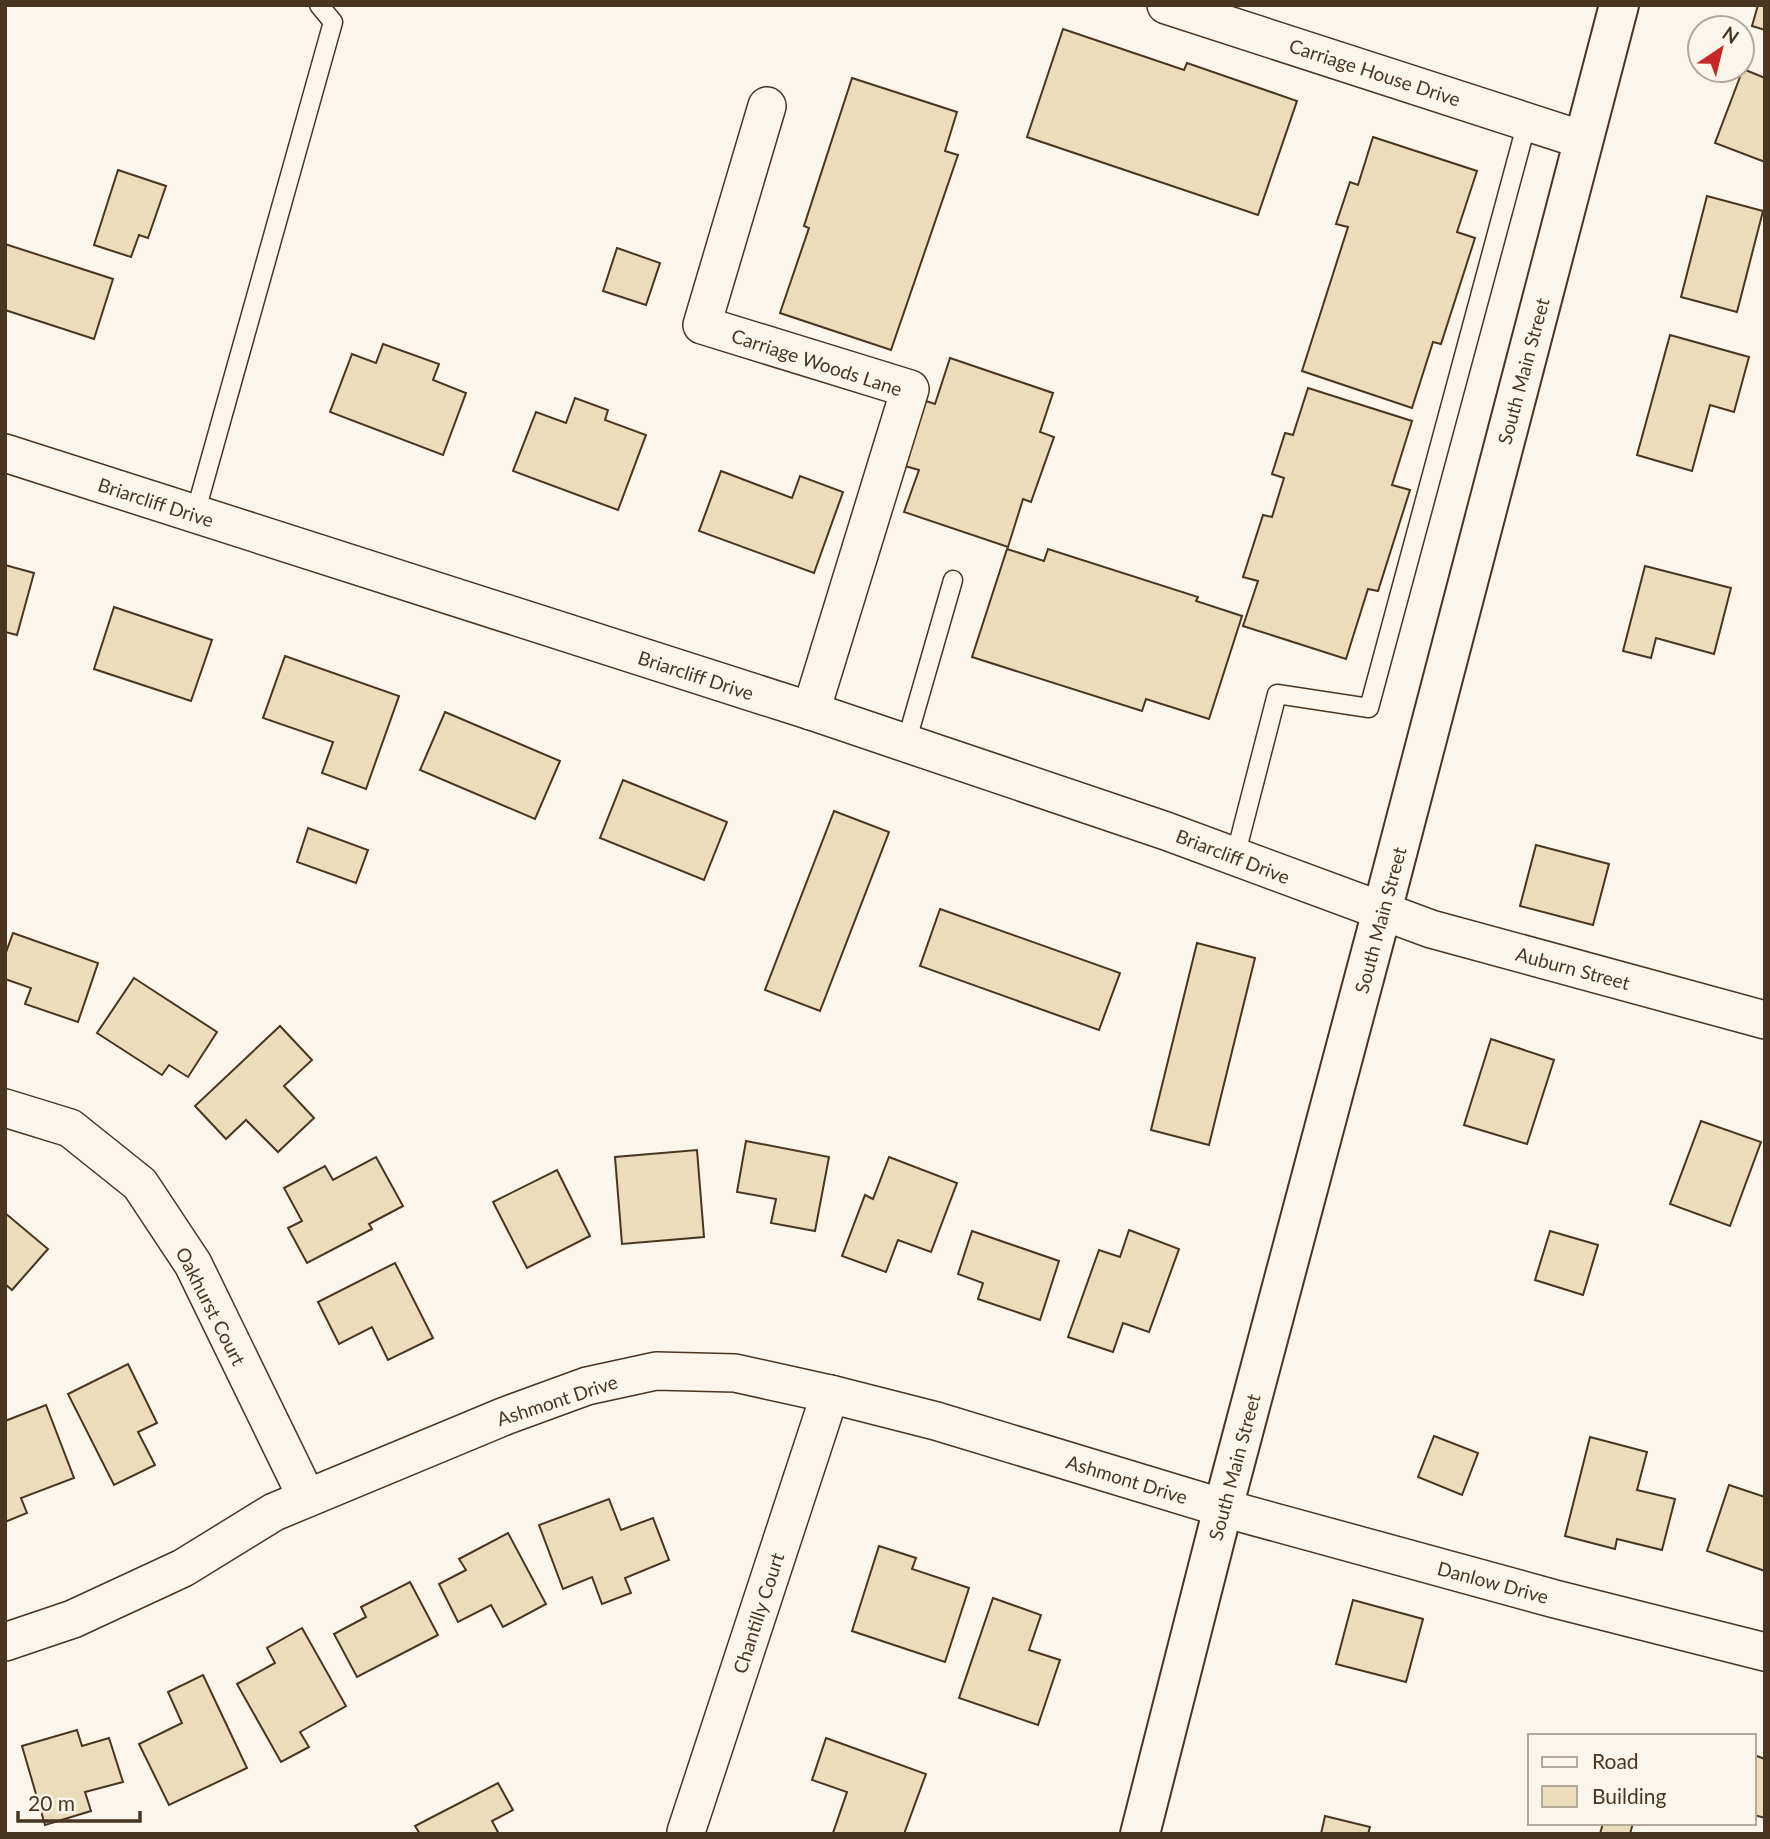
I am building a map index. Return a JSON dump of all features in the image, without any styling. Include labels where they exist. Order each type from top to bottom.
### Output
[{"type":"main road","name":"South Main Street","points":[[1140,1834],[1223,1508],[1619,5]]},
{"type":"street","name":"Carriage House Drive","points":[[1166,5],[1583,140]]},
{"type":"street","name":"Carriage Woods Lane","points":[[767,106],[702,325],[910,390],[811,711]]},
{"type":"street","name":"Briarcliff Drive","points":[[5,453],[811,711],[1166,831],[1382,911]]},
{"type":"street","name":"Auburn Street","points":[[1382,911],[1432,929],[1765,1020]]},
{"type":"street","name":"Oakhurst Court","points":[[5,1108],[70,1128],[140,1184],[193,1264],[307,1498]]},
{"type":"street","name":"Ashmont Drive","points":[[5,1642],[73,1619],[183,1567],[274,1512],[307,1498],[505,1416],[587,1386],[656,1371],[735,1373],[830,1394],[936,1421],[1223,1508]]},
{"type":"street","name":"Chantilly Court","points":[[686,1832],[830,1394]]},
{"type":"street","name":"Danlow Drive","points":[[1223,1508],[1555,1599],[1765,1652]]},
{"type":"lane","points":[[195,514],[333,22],[320,5]]},
{"type":"lane","points":[[1235,857],[1277,694],[1369,708],[1527,122]]},
{"type":"lane","points":[[906,743],[953,580]]},
{"type":"building","points":[[1758,5],[1765,5],[1765,30],[1756,27]]},
{"type":"building","points":[[1063,29],[1184,70],[1187,63],[1297,101],[1258,215],[1027,137]]},
{"type":"building","points":[[1756,74],[1765,78],[1765,162],[1715,143],[1737,84],[1756,84]]},
{"type":"building","points":[[852,78],[957,112],[945,151],[958,155],[891,350],[780,313],[809,228],[804,226]]},
{"type":"building","points":[[1373,137],[1477,171],[1457,232],[1475,238],[1441,344],[1433,342],[1412,408],[1302,371],[1348,227],[1336,224],[1350,182],[1358,185]]},
{"type":"building","points":[[118,170],[166,186],[148,238],[139,235],[131,257],[94,245]]},
{"type":"building","points":[[1707,196],[1763,211],[1737,312],[1681,297]]},
{"type":"building","points":[[5,244],[113,279],[94,339],[5,310]]},
{"type":"building","points":[[617,248],[660,263],[646,305],[603,291]]},
{"type":"building","points":[[1670,335],[1749,357],[1734,412],[1710,405],[1692,471],[1637,455]]},
{"type":"building","points":[[383,344],[439,364],[433,380],[466,393],[443,455],[330,412],[352,354],[376,363]]},
{"type":"building","points":[[950,358],[1053,393],[1040,432],[1054,437],[1031,502],[1023,499],[1008,547],[904,512],[919,470],[905,466],[926,401],[935,404]]},
{"type":"building","points":[[1308,388],[1412,421],[1392,485],[1410,490],[1378,591],[1368,589],[1346,659],[1243,626],[1258,581],[1243,577],[1263,515],[1272,517],[1284,478],[1272,474],[1285,433],[1293,435]]},
{"type":"building","points":[[575,398],[608,410],[605,420],[646,435],[618,510],[513,471],[536,412],[566,423]]},
{"type":"building","points":[[721,471],[792,498],[800,476],[843,492],[814,573],[699,531]]},
{"type":"building","points":[[1007,549],[1044,561],[1048,549],[1198,597],[1196,601],[1242,616],[1209,719],[1146,699],[1142,711],[972,657]]},
{"type":"building","points":[[5,565],[34,573],[17,635],[5,632]]},
{"type":"building","points":[[1645,566],[1731,588],[1714,654],[1656,638],[1651,658],[1623,651]]},
{"type":"building","points":[[114,607],[212,640],[191,701],[94,669]]},
{"type":"building","points":[[285,656],[399,696],[366,789],[322,773],[333,742],[263,718]]},
{"type":"building","points":[[445,712],[560,761],[535,819],[420,770]]},
{"type":"building","points":[[623,780],[727,822],[704,880],[600,838]]},
{"type":"building","points":[[834,811],[889,832],[820,1011],[765,990]]},
{"type":"building","points":[[308,828],[368,850],[356,883],[297,862]]},
{"type":"building","points":[[1536,845],[1609,864],[1593,925],[1520,906]]},
{"type":"building","points":[[940,909],[1120,973],[1099,1030],[920,966]]},
{"type":"building","points":[[13,933],[98,963],[78,1022],[25,1004],[31,988],[5,979],[5,955]]},
{"type":"building","points":[[1197,943],[1255,958],[1209,1145],[1151,1130]]},
{"type":"building","points":[[134,978],[217,1032],[188,1077],[169,1065],[162,1075],[97,1033]]},
{"type":"building","points":[[280,1026],[312,1060],[284,1086],[314,1118],[278,1152],[246,1120],[226,1139],[195,1106]]},
{"type":"building","points":[[1491,1039],[1554,1060],[1527,1144],[1464,1125]]},
{"type":"building","points":[[1701,1121],[1761,1142],[1730,1226],[1670,1204]]},
{"type":"building","points":[[746,1141],[829,1157],[815,1231],[771,1223],[776,1199],[737,1192]]},
{"type":"building","points":[[697,1150],[704,1237],[622,1244],[615,1157]]},
{"type":"building","points":[[376,1157],[403,1206],[369,1224],[372,1229],[307,1263],[288,1228],[302,1221],[284,1188],[325,1166],[333,1180]]},
{"type":"building","points":[[889,1157],[957,1183],[931,1252],[898,1240],[886,1272],[842,1256],[865,1195],[873,1199]]},
{"type":"building","points":[[557,1170],[590,1236],[527,1268],[493,1202]]},
{"type":"building","points":[[5,1213],[48,1249],[12,1290],[5,1284]]},
{"type":"building","points":[[1129,1230],[1179,1249],[1149,1332],[1123,1323],[1113,1352],[1068,1337],[1099,1250],[1120,1257]]},
{"type":"building","points":[[972,1231],[1059,1261],[1040,1320],[978,1299],[983,1283],[958,1274]]},
{"type":"building","points":[[1550,1231],[1598,1245],[1583,1295],[1535,1280]]},
{"type":"building","points":[[395,1263],[433,1338],[388,1360],[372,1327],[339,1344],[318,1302]]},
{"type":"building","points":[[128,1364],[157,1423],[138,1432],[155,1465],[114,1485],[68,1394]]},
{"type":"building","points":[[46,1405],[74,1478],[21,1498],[27,1513],[5,1522],[5,1421]]},
{"type":"building","points":[[1434,1436],[1478,1453],[1462,1495],[1418,1477]]},
{"type":"building","points":[[1590,1437],[1647,1452],[1637,1490],[1675,1499],[1662,1550],[1617,1539],[1615,1549],[1565,1536]]},
{"type":"building","points":[[1729,1485],[1765,1497],[1765,1571],[1707,1551]]},
{"type":"building","points":[[609,1499],[621,1530],[653,1518],[669,1560],[625,1578],[631,1593],[602,1604],[592,1577],[563,1589],[539,1525]]},
{"type":"building","points":[[508,1533],[546,1604],[503,1627],[491,1605],[458,1622],[439,1584],[466,1570],[459,1559]]},
{"type":"building","points":[[879,1546],[916,1558],[912,1569],[969,1588],[945,1662],[852,1631]]},
{"type":"building","points":[[410,1582],[438,1635],[357,1677],[334,1634],[366,1617],[361,1607]]},
{"type":"building","points":[[993,1598],[1041,1615],[1029,1650],[1060,1660],[1038,1725],[959,1698]]},
{"type":"building","points":[[1353,1600],[1423,1619],[1406,1682],[1336,1664]]},
{"type":"building","points":[[302,1628],[346,1706],[300,1732],[309,1747],[281,1762],[237,1684],[275,1663],[267,1648]]},
{"type":"building","points":[[203,1675],[247,1768],[169,1805],[139,1744],[182,1723],[168,1692]]},
{"type":"building","points":[[77,1730],[82,1746],[109,1738],[123,1782],[85,1792],[91,1811],[45,1825],[22,1746]]},
{"type":"building","points":[[826,1738],[926,1774],[904,1834],[833,1833],[847,1792],[812,1780]]},
{"type":"building","points":[[1756,1756],[1765,1759],[1765,1818],[1756,1816]]},
{"type":"building","points":[[498,1783],[513,1810],[492,1821],[499,1834],[420,1834],[415,1826]]},
{"type":"building","points":[[1325,1816],[1370,1827],[1368,1834],[1321,1834]]},
{"type":"building","points":[[1602,1825],[1632,1825],[1630,1834],[1600,1834]]}]
